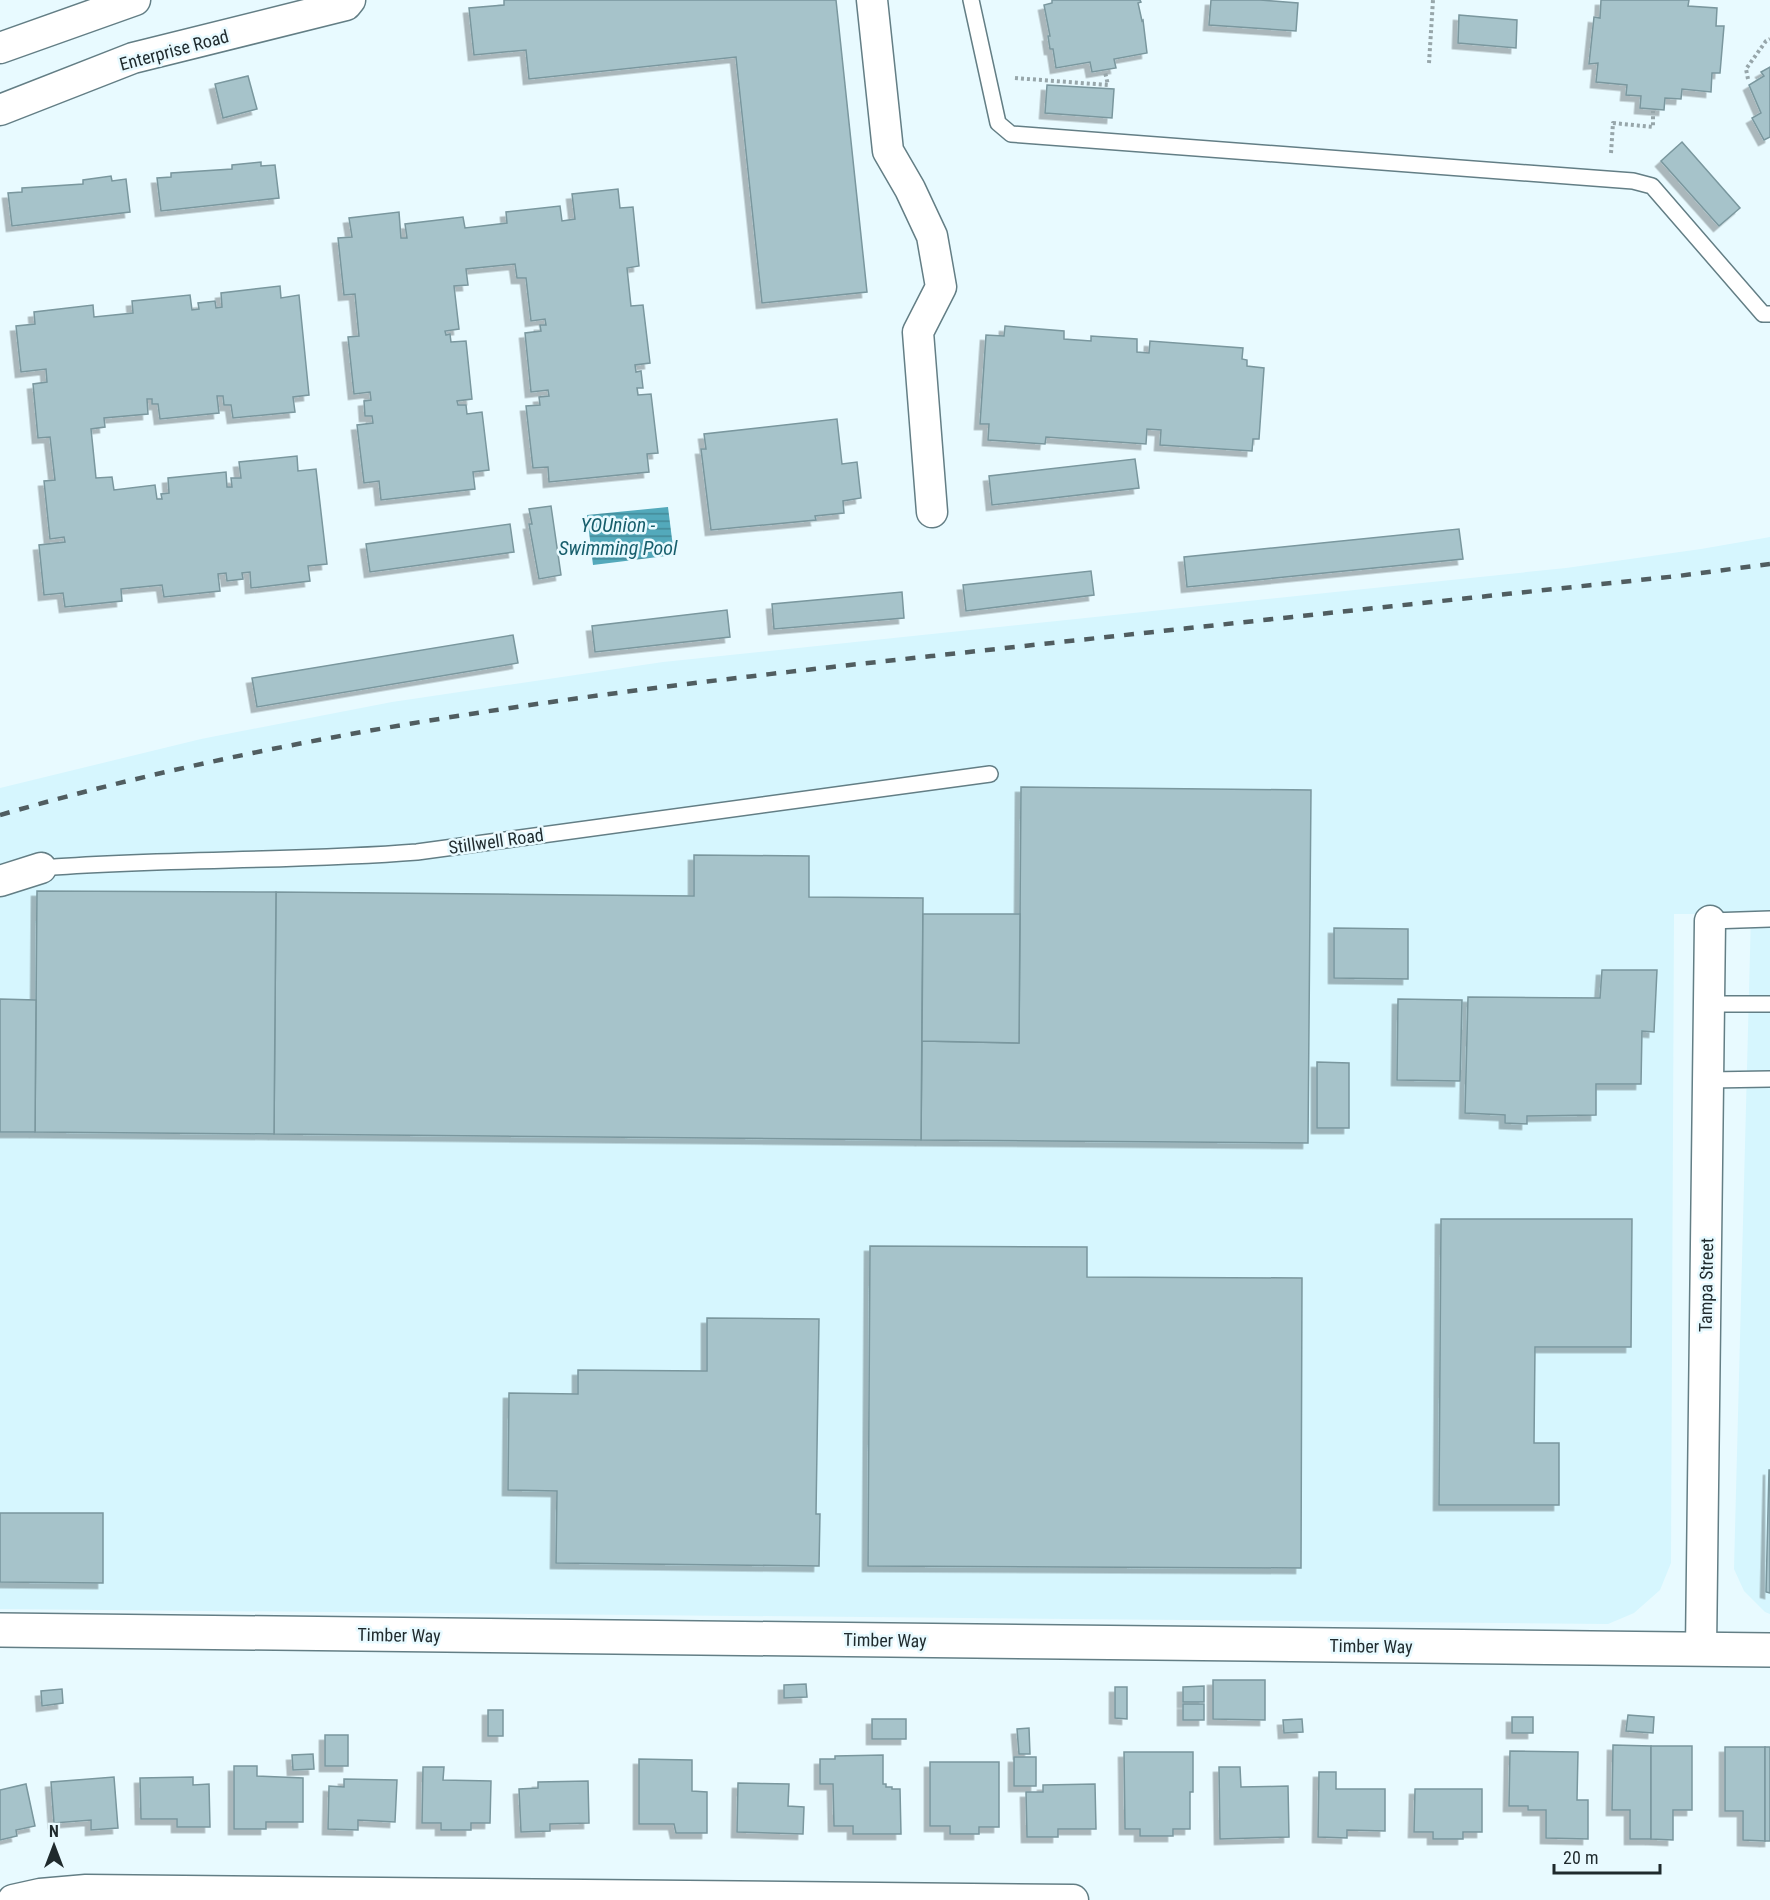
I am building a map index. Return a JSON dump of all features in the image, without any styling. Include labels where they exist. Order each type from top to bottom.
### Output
[{"type":"street","points":[[0,48],[135,0]]},
{"type":"street","name":"Enterprise Road","points":[[0,110],[133,58],[346,5],[350,0]]},
{"type":"street","points":[[872,0],[888,151],[910,189],[932,236],[941,287],[918,332],[932,512]]},
{"type":"street","name":"Stillwell Road","points":[[0,881],[41,868]]},
{"type":"street","name":"Tampa Street","points":[[1701,1649],[1710,921]]},
{"type":"street","name":"Timber Way","points":[[0,1630],[1770,1650]]},
{"type":"street","points":[[13,1900],[40,1894],[86,1890],[572,1898],[1073,1900]]},
{"type":"lane","points":[[971,0],[998,123],[1011,134],[1633,181],[1652,186],[1763,314],[1770,314]]},
{"type":"lane","name":"Stillwell Road","points":[[41,868],[112,862],[346,858],[417,852],[990,774]]},
{"type":"lane","points":[[1710,921],[1770,919]]},
{"type":"lane","points":[[1710,1004],[1770,1004]]},
{"type":"lane","points":[[1709,1080],[1770,1079]]},
{"type":"path","points":[[1428,63],[1433,0]]},
{"type":"path","points":[[1748,79],[1746,69],[1766,41],[1770,39]]},
{"type":"path","points":[[988,76],[1108,85],[1105,72]]},
{"type":"path","points":[[1609,179],[1613,123],[1653,127],[1653,111]]},
{"type":"shaded area","points":[[1770,537],[1770,1614],[1765,1612],[1744,1591],[1734,1569],[1751,914],[1674,914],[1671,1563],[1660,1590],[1634,1613],[1608,1624],[0,1609],[0,788],[201,739],[392,702],[663,662],[1566,568]]},
{"type":"water","name":"YOUnion - Swimming Pool","points":[[668,507],[674,555],[593,565],[587,515]]},
{"type":"building","points":[[504,0],[836,0],[867,292],[762,303],[736,57],[529,79],[526,50],[474,55],[469,8],[504,5]]},
{"type":"building","points":[[1052,0],[1140,0],[1141,2],[1138,3],[1143,20],[1147,53],[1114,59],[1116,68],[1092,72],[1090,62],[1056,68],[1053,49],[1050,49],[1044,5],[1052,3]]},
{"type":"building","points":[[1211,0],[1298,3],[1296,31],[1209,25]]},
{"type":"building","points":[[1601,0],[1689,0],[1688,6],[1717,8],[1716,26],[1724,26],[1720,73],[1712,73],[1711,92],[1682,89],[1681,99],[1665,98],[1664,110],[1640,108],[1641,96],[1626,95],[1627,85],[1596,82],[1598,63],[1589,64],[1594,17],[1600,18]]},
{"type":"building","points":[[1459,15],[1517,20],[1516,48],[1458,43]]},
{"type":"building","points":[[1770,67],[1770,137],[1764,140],[1752,118],[1761,113],[1749,85],[1764,76],[1761,72]]},
{"type":"building","points":[[248,76],[257,109],[223,118],[215,84]]},
{"type":"building","points":[[1047,85],[1114,89],[1112,118],[1045,113]]},
{"type":"building","points":[[1682,142],[1740,208],[1719,226],[1661,161]]},
{"type":"building","points":[[261,162],[261,166],[275,165],[279,198],[161,211],[157,178],[171,177],[171,173],[232,169],[232,165]]},
{"type":"building","points":[[111,176],[112,181],[126,179],[130,212],[12,226],[8,193],[22,192],[22,188],[83,184],[83,180]]},
{"type":"building","points":[[618,189],[620,208],[633,207],[639,266],[627,268],[631,306],[643,305],[650,363],[635,365],[636,372],[641,371],[643,388],[637,388],[638,395],[651,394],[658,453],[647,454],[649,472],[549,482],[548,467],[533,468],[526,406],[540,405],[539,397],[549,396],[548,390],[531,392],[525,333],[541,331],[540,325],[546,325],[545,319],[531,321],[526,278],[517,278],[515,264],[466,269],[468,285],[454,286],[459,329],[445,331],[446,335],[450,334],[451,342],[466,341],[472,399],[457,401],[458,405],[466,405],[467,414],[482,412],[489,470],[473,472],[475,489],[381,500],[379,481],[364,483],[357,425],[373,423],[372,416],[365,416],[364,401],[371,400],[370,392],[354,394],[348,337],[359,336],[355,294],[344,295],[338,238],[352,237],[349,218],[399,212],[401,238],[407,238],[405,224],[463,217],[465,228],[507,223],[506,212],[560,206],[562,221],[575,219],[572,194]]},
{"type":"building","points":[[280,286],[281,298],[299,295],[309,395],[293,397],[295,412],[233,418],[231,405],[224,405],[223,396],[217,396],[219,413],[160,419],[158,404],[152,404],[152,399],[147,399],[148,414],[104,418],[105,427],[91,429],[96,478],[112,477],[114,490],[155,485],[157,499],[162,499],[161,494],[169,493],[168,478],[226,472],[227,487],[232,487],[231,478],[241,478],[239,462],[297,456],[298,471],[316,469],[327,564],[308,566],[310,581],[251,588],[250,572],[242,573],[243,579],[227,581],[226,573],[218,574],[220,591],[164,597],[162,585],[121,589],[122,601],[65,607],[63,593],[44,595],[39,545],[65,542],[64,537],[50,539],[44,481],[55,480],[50,437],[38,438],[33,384],[47,382],[46,369],[21,372],[16,326],[35,324],[34,312],[93,305],[94,317],[133,313],[132,301],[190,295],[192,310],[199,309],[198,303],[215,301],[216,308],[222,307],[221,293]]},
{"type":"building","points":[[1005,326],[1064,331],[1064,339],[1091,341],[1091,336],[1137,339],[1137,352],[1149,353],[1150,341],[1243,348],[1242,359],[1247,360],[1247,366],[1264,368],[1259,439],[1253,439],[1252,451],[1160,445],[1161,430],[1147,429],[1146,444],[1046,437],[1045,444],[988,440],[989,424],[980,424],[986,335],[1004,336]]},
{"type":"building","points":[[837,419],[842,464],[857,462],[861,498],[843,501],[844,513],[815,516],[816,520],[711,530],[701,449],[706,449],[704,434]]},
{"type":"building","points":[[1135,459],[1139,488],[992,505],[989,476]]},
{"type":"building","points":[[551,506],[561,575],[539,579],[529,524],[532,524],[529,509]]},
{"type":"building","points":[[510,524],[514,552],[370,572],[366,544]]},
{"type":"building","points":[[1459,529],[1463,559],[1187,587],[1184,557]]},
{"type":"building","points":[[1091,571],[1094,595],[966,611],[963,585]]},
{"type":"building","points":[[902,592],[904,618],[774,629],[772,604]]},
{"type":"building","points":[[727,610],[730,637],[595,652],[592,626]]},
{"type":"building","points":[[513,635],[518,663],[257,707],[252,678]]},
{"type":"building","points":[[1021,787],[1311,790],[1308,1143],[921,1140],[922,1041],[1019,1043]]},
{"type":"building","points":[[694,855],[809,856],[809,897],[923,898],[921,1140],[274,1134],[276,892],[694,896]]},
{"type":"building","points":[[37,891],[276,892],[274,1134],[35,1132]]},
{"type":"building","points":[[923,914],[1020,914],[1019,1043],[922,1041]]},
{"type":"building","points":[[1334,928],[1408,929],[1408,979],[1334,978]]},
{"type":"building","points":[[1602,970],[1657,970],[1654,1032],[1642,1031],[1641,1084],[1596,1084],[1596,1115],[1527,1116],[1527,1124],[1505,1123],[1505,1115],[1465,1113],[1468,997],[1600,998]]},
{"type":"building","points":[[0,999],[36,1000],[35,1132],[0,1132]]},
{"type":"building","points":[[1398,999],[1462,1000],[1460,1081],[1397,1080]]},
{"type":"building","points":[[1317,1062],[1349,1063],[1349,1128],[1317,1128]]},
{"type":"building","points":[[1441,1219],[1632,1219],[1631,1347],[1535,1347],[1534,1443],[1559,1443],[1559,1505],[1439,1505]]},
{"type":"building","points":[[870,1246],[1087,1247],[1087,1277],[1302,1278],[1301,1568],[868,1566]]},
{"type":"building","points":[[707,1318],[819,1319],[816,1514],[820,1514],[819,1566],[556,1563],[557,1491],[508,1490],[509,1393],[578,1394],[578,1370],[707,1371]]},
{"type":"building","points":[[1770,1470],[1770,1593],[1766,1592]]},
{"type":"building","points":[[0,1513],[103,1513],[103,1583],[0,1582]]},
{"type":"building","points":[[1213,1680],[1265,1680],[1265,1720],[1213,1719]]},
{"type":"building","points":[[806,1684],[807,1697],[784,1698],[784,1685]]},
{"type":"building","points":[[1204,1686],[1204,1702],[1183,1702],[1183,1687]]},
{"type":"building","points":[[1115,1687],[1127,1687],[1127,1719],[1115,1718]]},
{"type":"building","points":[[62,1689],[63,1703],[42,1706],[41,1691]]},
{"type":"building","points":[[1183,1704],[1204,1704],[1204,1720],[1183,1720]]},
{"type":"building","points":[[488,1710],[503,1710],[503,1736],[488,1736]]},
{"type":"building","points":[[1628,1715],[1654,1717],[1653,1733],[1626,1731]]},
{"type":"building","points":[[1512,1717],[1533,1717],[1533,1733],[1512,1733]]},
{"type":"building","points":[[872,1719],[906,1719],[906,1739],[872,1739]]},
{"type":"building","points":[[1302,1719],[1303,1732],[1284,1733],[1283,1720]]},
{"type":"building","points":[[1029,1728],[1030,1754],[1019,1754],[1017,1729]]},
{"type":"building","points":[[325,1735],[348,1735],[348,1766],[325,1766]]},
{"type":"building","points":[[1613,1745],[1651,1746],[1651,1839],[1630,1839],[1630,1810],[1612,1810]]},
{"type":"building","points":[[1651,1746],[1692,1746],[1692,1810],[1673,1810],[1673,1840],[1651,1839]]},
{"type":"building","points":[[1725,1747],[1765,1747],[1765,1841],[1743,1840],[1743,1811],[1725,1811]]},
{"type":"building","points":[[1765,1747],[1770,1747],[1770,1841],[1765,1841]]},
{"type":"building","points":[[1510,1751],[1578,1752],[1577,1800],[1588,1800],[1588,1839],[1546,1838],[1546,1810],[1528,1810],[1528,1806],[1509,1806]]},
{"type":"building","points":[[1124,1752],[1193,1752],[1190,1829],[1173,1829],[1173,1836],[1140,1836],[1140,1829],[1125,1829]]},
{"type":"building","points":[[313,1754],[314,1769],[293,1770],[292,1755]]},
{"type":"building","points":[[883,1755],[883,1784],[892,1789],[900,1789],[901,1834],[853,1834],[853,1826],[834,1826],[833,1784],[820,1784],[820,1759],[835,1759],[835,1756]]},
{"type":"building","points":[[1014,1757],[1036,1757],[1036,1786],[1014,1786]]},
{"type":"building","points":[[639,1759],[692,1760],[692,1791],[707,1792],[707,1833],[676,1833],[674,1824],[639,1824]]},
{"type":"building","points":[[930,1762],[999,1762],[999,1827],[979,1827],[979,1834],[950,1834],[950,1826],[930,1826]]},
{"type":"building","points":[[234,1766],[257,1766],[257,1776],[303,1778],[303,1822],[266,1822],[266,1829],[234,1829]]},
{"type":"building","points":[[423,1767],[444,1767],[443,1780],[491,1781],[490,1823],[471,1823],[471,1830],[441,1830],[441,1823],[422,1823]]},
{"type":"building","points":[[1219,1767],[1240,1767],[1241,1787],[1288,1786],[1289,1837],[1220,1839]]},
{"type":"building","points":[[1319,1772],[1336,1772],[1336,1789],[1385,1789],[1385,1831],[1347,1830],[1347,1838],[1318,1837]]},
{"type":"building","points":[[114,1777],[118,1828],[91,1830],[91,1820],[54,1823],[51,1782]]},
{"type":"building","points":[[193,1777],[193,1785],[209,1784],[210,1827],[177,1827],[177,1819],[141,1819],[140,1778]]},
{"type":"building","points":[[344,1779],[397,1780],[395,1822],[358,1820],[358,1830],[328,1829],[329,1786],[344,1787]]},
{"type":"building","points":[[588,1781],[589,1823],[550,1824],[550,1831],[521,1832],[519,1789],[538,1788],[538,1782]]},
{"type":"building","points":[[738,1783],[789,1784],[788,1806],[804,1807],[803,1834],[737,1832]]},
{"type":"building","points":[[26,1784],[35,1826],[16,1830],[17,1836],[0,1840],[0,1790]]},
{"type":"building","points":[[1095,1784],[1096,1829],[1058,1829],[1058,1837],[1027,1837],[1026,1792],[1043,1792],[1043,1785]]},
{"type":"building","points":[[1415,1789],[1482,1789],[1482,1832],[1463,1832],[1463,1839],[1433,1839],[1433,1832],[1414,1832]]},
{"type":"railway","points":[[0,815],[114,784],[230,758],[462,715],[579,698],[814,669],[1678,576],[1770,564]]}]
